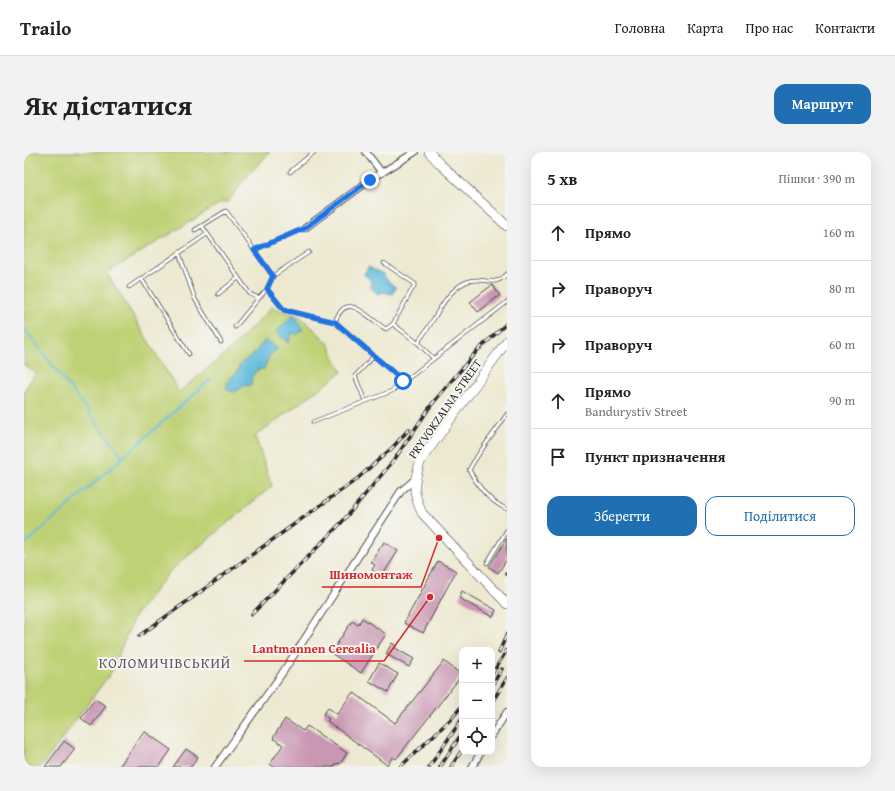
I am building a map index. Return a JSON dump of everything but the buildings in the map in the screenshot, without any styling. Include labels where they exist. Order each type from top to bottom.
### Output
[{"type":"main road","points":[[430,152],[439,163],[507,226]]},
{"type":"main road","name":"PRYVOKZALNA STREET","points":[[414,480],[421,460],[507,341]]},
{"type":"main road","points":[[414,480],[415,498],[422,513],[507,604]]},
{"type":"street","points":[[366,152],[382,173]]},
{"type":"street","points":[[305,228],[382,173],[415,152]]},
{"type":"street","name":"PRYVOKZALNA STREET","points":[[215,767],[281,675],[401,491],[414,480]]},
{"type":"street","points":[[495,731],[507,712]]},
{"type":"street","points":[[472,767],[479,755]]},
{"type":"lane","points":[[290,172],[314,152]]},
{"type":"lane","points":[[195,230],[226,211],[273,276]]},
{"type":"lane","points":[[202,226],[250,294],[259,298]]},
{"type":"lane","points":[[254,250],[305,228]]},
{"type":"lane","points":[[129,286],[208,234]]},
{"type":"lane","points":[[234,327],[267,289],[273,276],[309,252]]},
{"type":"lane","points":[[179,253],[194,299],[221,342]]},
{"type":"lane","points":[[335,322],[341,311],[348,306],[353,306],[386,329],[393,324],[415,284],[384,263]]},
{"type":"lane","points":[[419,344],[420,339],[427,331],[447,296],[467,281],[480,280],[493,282],[501,280],[507,274]]},
{"type":"lane","points":[[141,278],[190,354]]},
{"type":"lane","points":[[218,294],[238,278]]},
{"type":"lane","points":[[267,289],[284,310],[335,322],[403,381]]},
{"type":"lane","points":[[313,422],[392,391],[507,302]]},
{"type":"lane","points":[[393,324],[419,344],[433,358]]},
{"type":"lane","points":[[365,401],[355,376],[374,356]]},
{"type":"lane","points":[[507,414],[497,430],[476,456],[469,470],[478,486],[489,499],[507,509]]},
{"type":"lane","points":[[487,563],[507,530]]},
{"type":"green space","points":[[24,152],[270,152],[242,182],[228,202],[222,202],[107,273],[179,392],[230,350],[272,307],[301,317],[328,343],[342,372],[255,436],[272,486],[170,571],[134,617],[112,671],[41,767],[24,767],[24,391],[36,373],[24,365]]},
{"type":"water","points":[[368,267],[383,274],[386,279],[396,288],[392,294],[383,292],[378,294],[371,288],[371,281],[364,274]]},
{"type":"water","points":[[294,314],[303,329],[297,335],[293,332],[288,343],[276,332]]},
{"type":"water","points":[[265,340],[278,349],[269,356],[264,369],[257,370],[252,376],[251,385],[244,386],[234,392],[226,389],[229,379],[236,374],[241,363],[252,356]]},
{"type":"waterway","points":[[24,328],[123,457]]},
{"type":"waterway","points":[[24,545],[210,380]]},
{"type":"railway","points":[[252,614],[342,522],[394,460],[432,404],[476,352],[507,323]]},
{"type":"railway","points":[[139,636],[357,479],[393,447],[409,429]]},
{"type":"railway","points":[[499,652],[507,634]]},
{"type":"railway","points":[[495,669],[507,650]]},
{"type":"railway","points":[[493,683],[502,669]]},
{"type":"railway","points":[[495,697],[507,678]]},
{"type":"railway","points":[[400,767],[450,720],[459,710]]},
{"type":"railway","points":[[429,767],[459,723]]},
{"type":"railway","points":[[440,767],[459,738]]},
{"type":"railway","points":[[451,767],[459,755]]},
{"type":"place","name":"Шиномонтаж","points":[[439,538]]},
{"type":"place","name":"Lantmannen Cerealia","points":[[430,597]]},
{"type":"district","name":"КОЛОМИЧІВСЬКИЙ","points":[[165,663]]},
{"type":"route","points":[[370,180],[305,228],[254,250],[273,276],[267,289],[284,310],[335,322],[403,381]]}]
